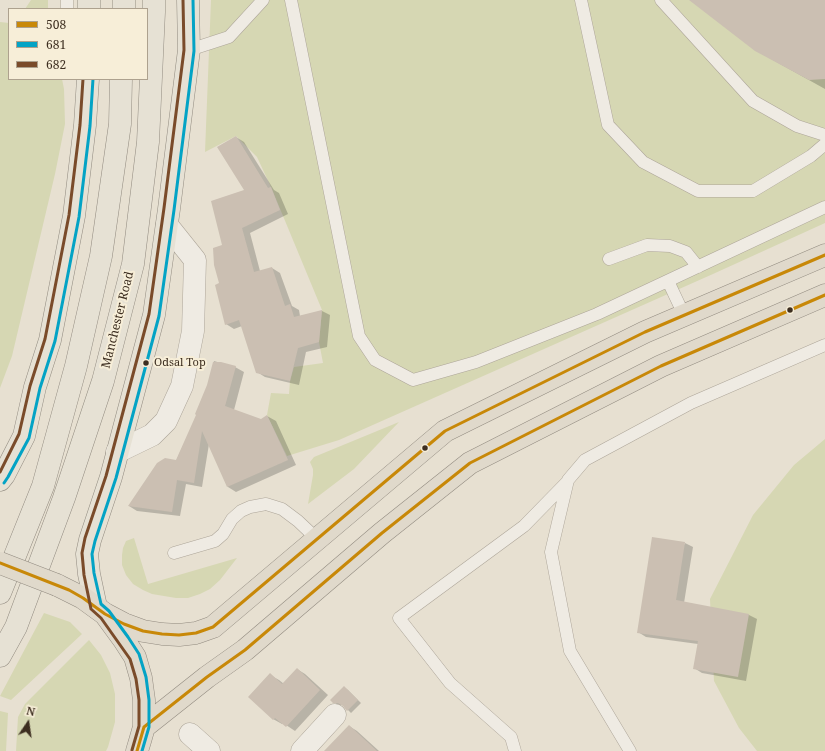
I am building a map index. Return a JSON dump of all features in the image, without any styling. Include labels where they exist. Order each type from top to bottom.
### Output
[{"type":"highway","points":[[0,563],[57,584],[83,598],[101,611],[124,624],[144,631],[179,635],[196,633],[213,627],[445,431],[645,332],[825,256]]},
{"type":"highway","points":[[144,727],[207,676],[244,650],[382,533],[470,463],[661,366],[825,295]]},
{"type":"highway","points":[[101,611],[124,640],[135,657],[141,678],[144,700],[144,727],[137,751]]},
{"type":"main road","name":"Manchester Road","points":[[0,656],[16,626],[64,498],[103,381],[133,264],[148,142],[154,0]]},
{"type":"main road","points":[[101,611],[89,574],[87,554],[90,540],[111,477],[154,315],[188,50],[188,0]]},
{"type":"main road","points":[[0,480],[24,436],[35,387],[50,340],[74,216],[86,124],[88,80]]},
{"type":"main road","points":[[0,593],[43,486],[76,366],[101,256],[120,124],[121,80]]},
{"type":"street","points":[[117,452],[152,435],[166,421],[182,386],[193,331],[195,260],[166,225]]},
{"type":"street","points":[[302,751],[335,715]]},
{"type":"street","points":[[190,734],[209,751]]},
{"type":"lane","points":[[188,50],[229,37],[263,0]]},
{"type":"lane","points":[[291,0],[359,336],[375,360],[413,380],[476,362],[597,314],[825,207]]},
{"type":"lane","points":[[581,0],[608,125],[643,162],[698,191],[753,191],[811,156],[825,144]]},
{"type":"lane","points":[[661,0],[753,101],[797,126],[825,135]]},
{"type":"lane","points":[[78,80],[86,124]]},
{"type":"lane","points":[[608,259],[647,246],[670,246],[686,252],[698,267]]},
{"type":"lane","points":[[668,281],[684,315]]},
{"type":"lane","points":[[515,751],[511,737],[450,683],[399,618],[524,526],[585,460],[691,403],[825,345]]},
{"type":"lane","points":[[568,480],[551,552],[570,651],[630,751]]},
{"type":"lane","points":[[174,552],[215,541],[223,534],[232,519],[241,511],[250,507],[266,504],[282,509],[298,521],[317,539]]},
{"type":"green space","points":[[31,0],[48,0],[48,8],[26,8]]},
{"type":"green space","points":[[211,0],[825,0],[825,223],[339,440],[287,456],[267,415],[271,393],[289,394],[290,381],[294,367],[323,363],[319,342],[322,310],[257,157],[236,136],[205,152]]},
{"type":"green space","points":[[0,22],[8,23],[8,80],[62,80],[64,89],[65,124],[55,174],[12,356],[0,388]]},
{"type":"green space","points":[[399,422],[354,469],[308,504],[313,475],[313,469],[310,462],[314,457]]},
{"type":"green space","points":[[825,439],[825,751],[757,751],[739,728],[714,681],[710,599],[753,515],[794,465]]},
{"type":"green space","points":[[134,538],[148,584],[237,558],[220,580],[210,589],[200,594],[188,598],[176,598],[152,594],[133,584],[126,575],[122,565],[123,548],[126,541]]},
{"type":"green space","points":[[44,613],[70,622],[82,634],[11,700],[0,696]]},
{"type":"green space","points":[[89,640],[101,655],[110,673],[115,694],[115,722],[106,751],[16,751],[18,717],[25,704]]},
{"type":"green space","points":[[0,711],[8,713],[6,751],[0,751]]},
{"type":"building","points":[[689,0],[825,0],[825,79],[809,80],[755,51]]},
{"type":"building","points":[[236,136],[268,188],[271,187],[280,210],[242,228],[254,272],[272,267],[285,306],[290,304],[294,317],[322,310],[319,342],[298,348],[290,381],[256,373],[239,320],[225,325],[215,285],[219,283],[214,265],[213,248],[222,245],[211,201],[244,190],[217,147]]},
{"type":"building","points":[[213,362],[221,362],[236,366],[225,406],[261,419],[267,415],[288,460],[227,487],[202,431],[194,483],[177,480],[172,512],[128,506],[157,463],[165,458],[176,460],[196,415],[195,414],[207,385]]},
{"type":"building","points":[[652,537],[685,542],[676,600],[749,614],[738,677],[693,669],[698,641],[637,633]]},
{"type":"building","points":[[297,668],[320,690],[286,727],[275,718],[273,720],[248,697],[270,673],[282,684]]},
{"type":"building","points":[[344,686],[358,700],[347,711],[343,706],[338,703],[333,703],[330,700]]},
{"type":"building","points":[[349,725],[377,751],[324,751]]},
{"type":"transit line","name":"682","points":[[132,750],[139,726],[139,700],[136,679],[130,659],[101,618],[91,609],[84,575],[82,553],[85,538],[106,476],[149,314],[184,50],[183,0]]},
{"type":"transit line","name":"681","points":[[142,751],[149,727],[149,700],[146,677],[139,654],[109,611],[101,604],[94,573],[92,554],[116,478],[159,316],[194,51],[193,0]]},
{"type":"transit line","name":"682","points":[[0,472],[19,434],[30,386],[45,339],[69,215],[80,125],[83,80]]},
{"type":"transit line","name":"681","points":[[4,483],[29,438],[40,388],[55,341],[79,217],[90,126],[93,80]]},
{"type":"transit line","name":"508","points":[[0,563],[69,590],[105,614],[124,624],[143,631],[179,635],[196,633],[213,627],[445,431],[645,332],[825,255]]},
{"type":"transit line","name":"508","points":[[137,751],[144,727],[207,677],[245,650],[382,533],[470,463],[661,366],[825,295]]},
{"type":"place","name":"Odsal Top","points":[[146,363]]}]
